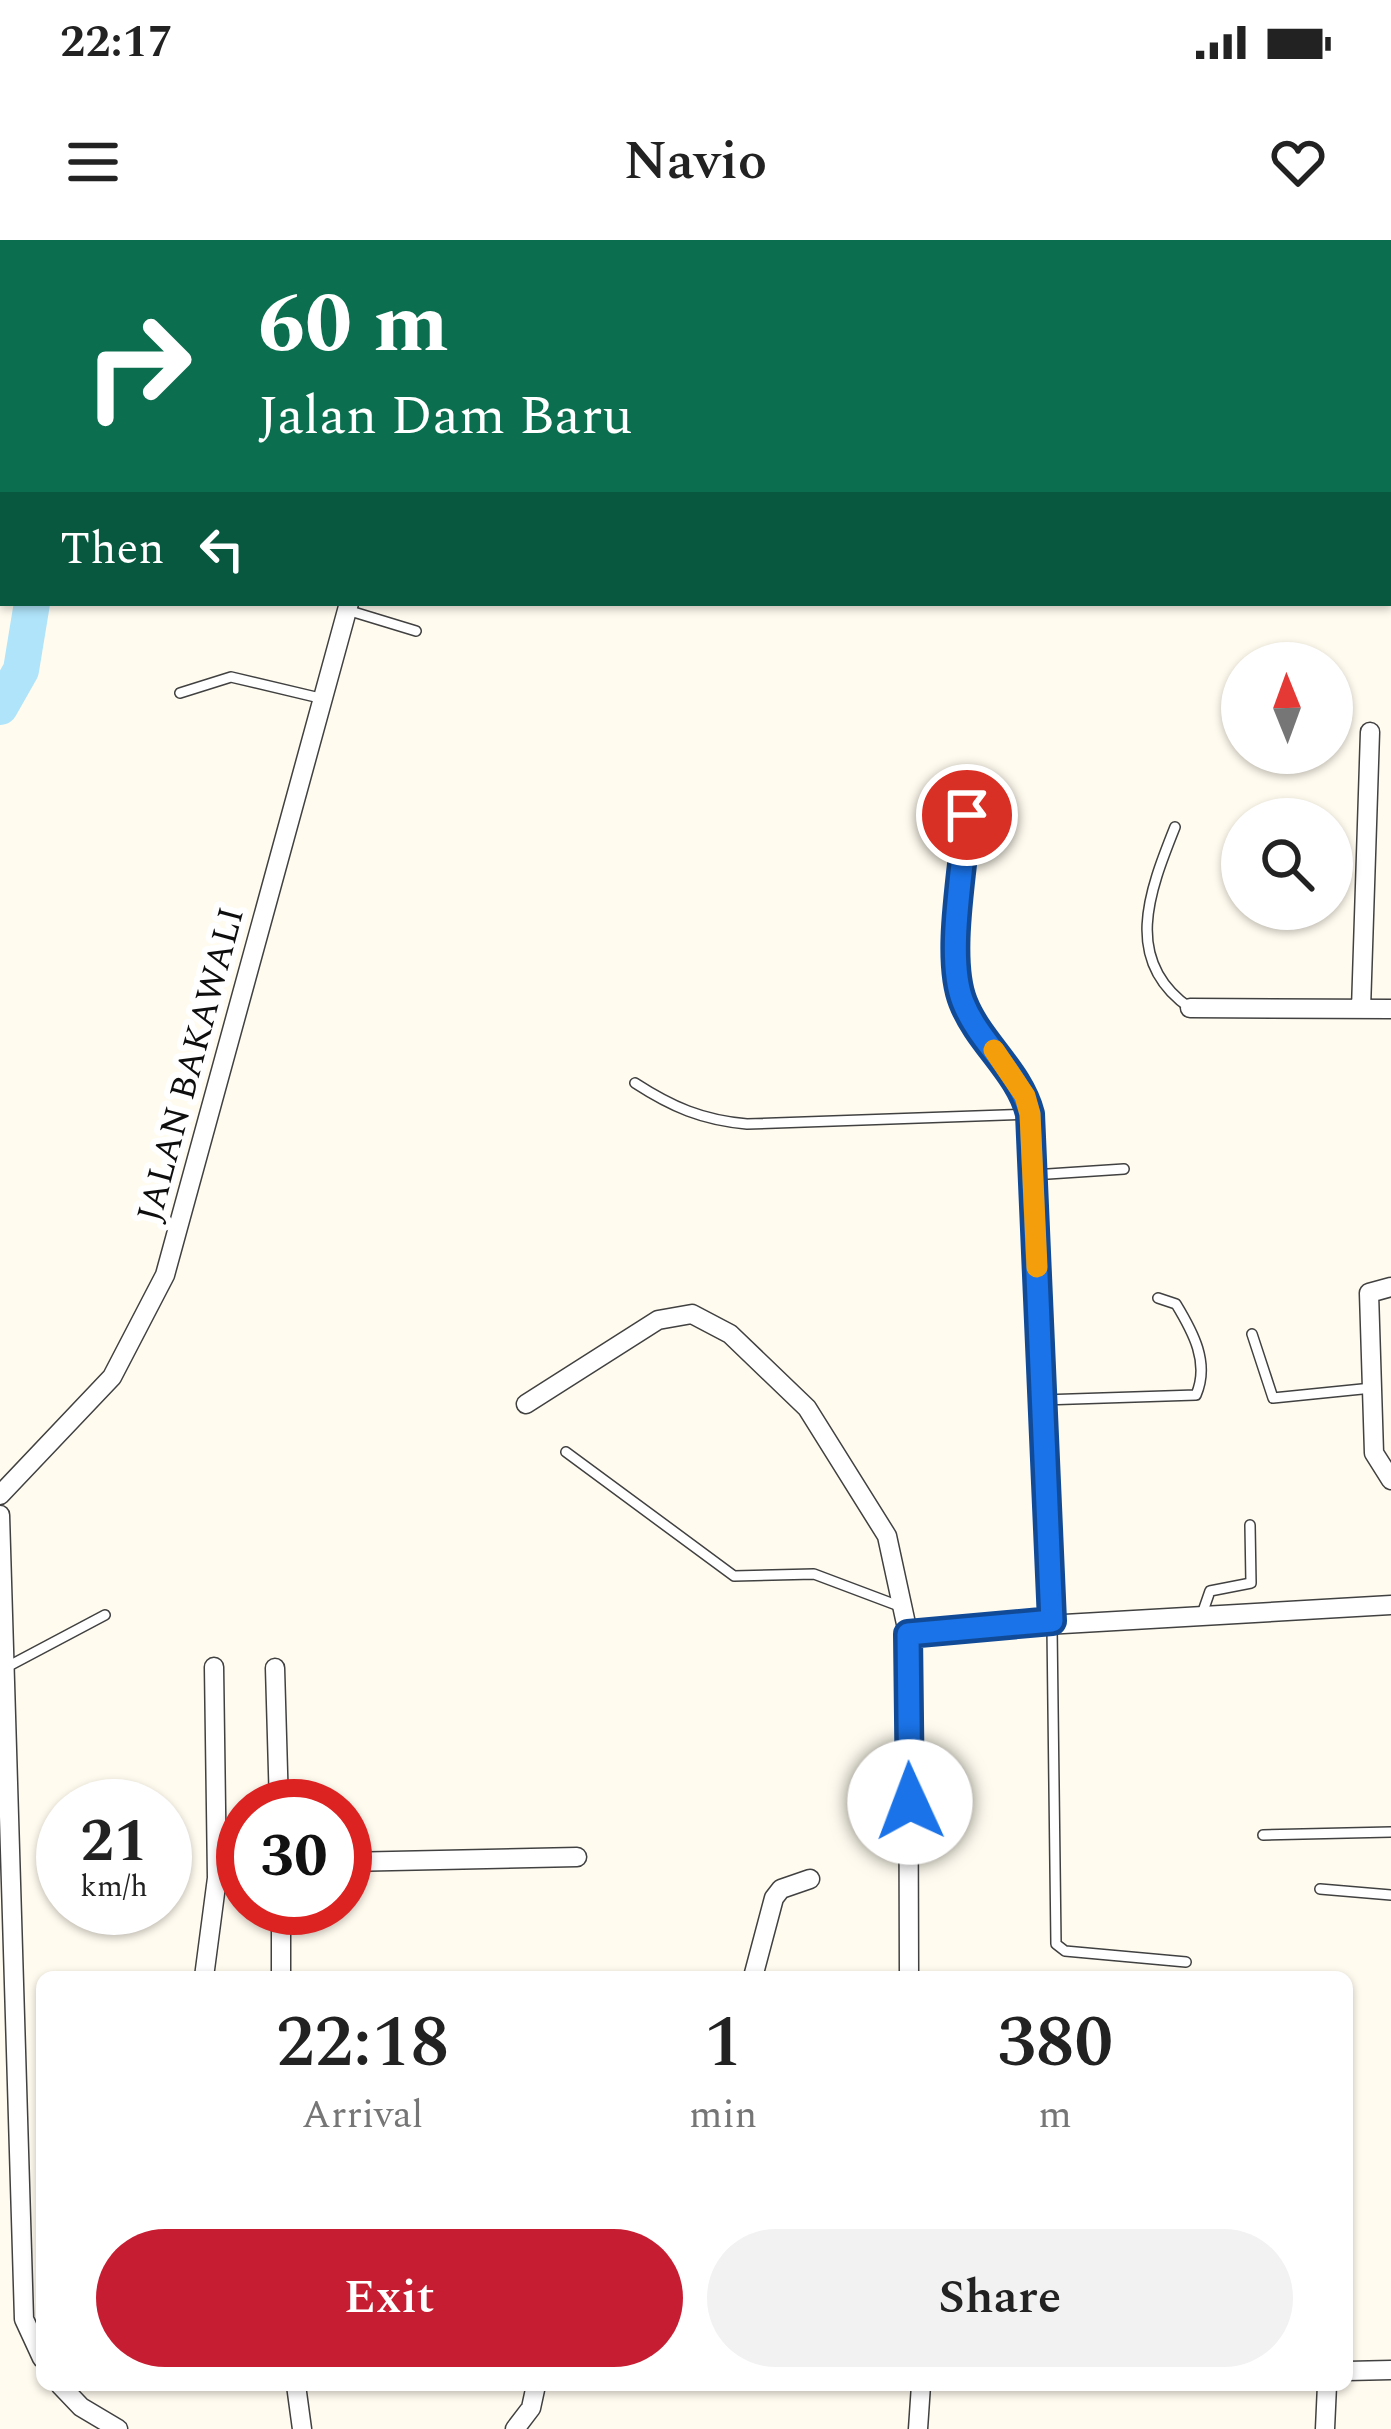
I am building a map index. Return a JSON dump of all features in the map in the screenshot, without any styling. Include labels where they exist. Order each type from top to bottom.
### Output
[{"type":"street","name":"JALAN BAKAWALI","points":[[0,1495],[112,1377],[164,1275],[348,606]]},
{"type":"street","points":[[1361,1009],[1370,732]]},
{"type":"street","points":[[967,815],[957,976],[964,1004],[1025,1096],[1030,1114],[1052,1621]]},
{"type":"street","points":[[1190,1008],[1391,1009]]},
{"type":"street","points":[[1391,1287],[1369,1293],[1374,1453],[1391,1480]]},
{"type":"street","points":[[526,1404],[658,1320],[692,1314],[715,1322],[807,1408],[839,1450],[881,1522],[908,1634],[908,1971]]},
{"type":"street","points":[[0,1515],[24,2319],[36,2345]]},
{"type":"street","points":[[908,1634],[1052,1621],[1391,1605]]},
{"type":"street","points":[[214,1667],[216,1779]]},
{"type":"street","points":[[275,1668],[278,1779]]},
{"type":"street","points":[[372,1861],[577,1857]]},
{"type":"street","points":[[755,1971],[774,1898],[781,1889],[810,1879]]},
{"type":"street","points":[[205,1971],[216,1880]]},
{"type":"street","points":[[281,1935],[281,1971]]},
{"type":"street","points":[[1353,2371],[1391,2370]]},
{"type":"street","points":[[66,2391],[81,2407],[118,2429]]},
{"type":"street","points":[[297,2391],[302,2429]]},
{"type":"street","points":[[515,2429],[531,2408],[535,2391]]},
{"type":"street","points":[[918,2429],[921,2391]]},
{"type":"street","points":[[1325,2429],[1327,2391]]},
{"type":"street","points":[[531,2408],[539,2429]]},
{"type":"lane","points":[[348,606],[416,631]]},
{"type":"lane","points":[[180,693],[231,676],[324,699]]},
{"type":"lane","points":[[1175,827],[1151,892],[1149,952],[1162,988],[1190,1008]]},
{"type":"lane","points":[[635,1083],[672,1107],[709,1121],[747,1124],[1030,1114]]},
{"type":"lane","points":[[1033,1175],[1124,1169]]},
{"type":"lane","points":[[1042,1400],[1196,1395],[1203,1379],[1198,1348],[1176,1304],[1158,1298]]},
{"type":"lane","points":[[1252,1334],[1273,1398],[1372,1388]]},
{"type":"lane","points":[[566,1452],[734,1576],[814,1574],[904,1608]]},
{"type":"lane","points":[[1202,1614],[1210,1591],[1251,1583],[1250,1526]]},
{"type":"lane","points":[[5,1668],[105,1615]]},
{"type":"lane","points":[[1052,1621],[1056,1944],[1065,1952],[1186,1962]]},
{"type":"lane","points":[[1263,1835],[1391,1832]]},
{"type":"lane","points":[[1320,1889],[1391,1895]]},
{"type":"waterway","points":[[0,707],[21,670],[32,606]]},
{"type":"slow traffic","points":[[994,1050],[1025,1096],[1030,1114],[1037,1267]]},
{"type":"route","points":[[910,1802],[905,1690],[908,1634],[1052,1621],[1030,1114],[1025,1096],[964,1004],[957,976],[967,815]]}]
